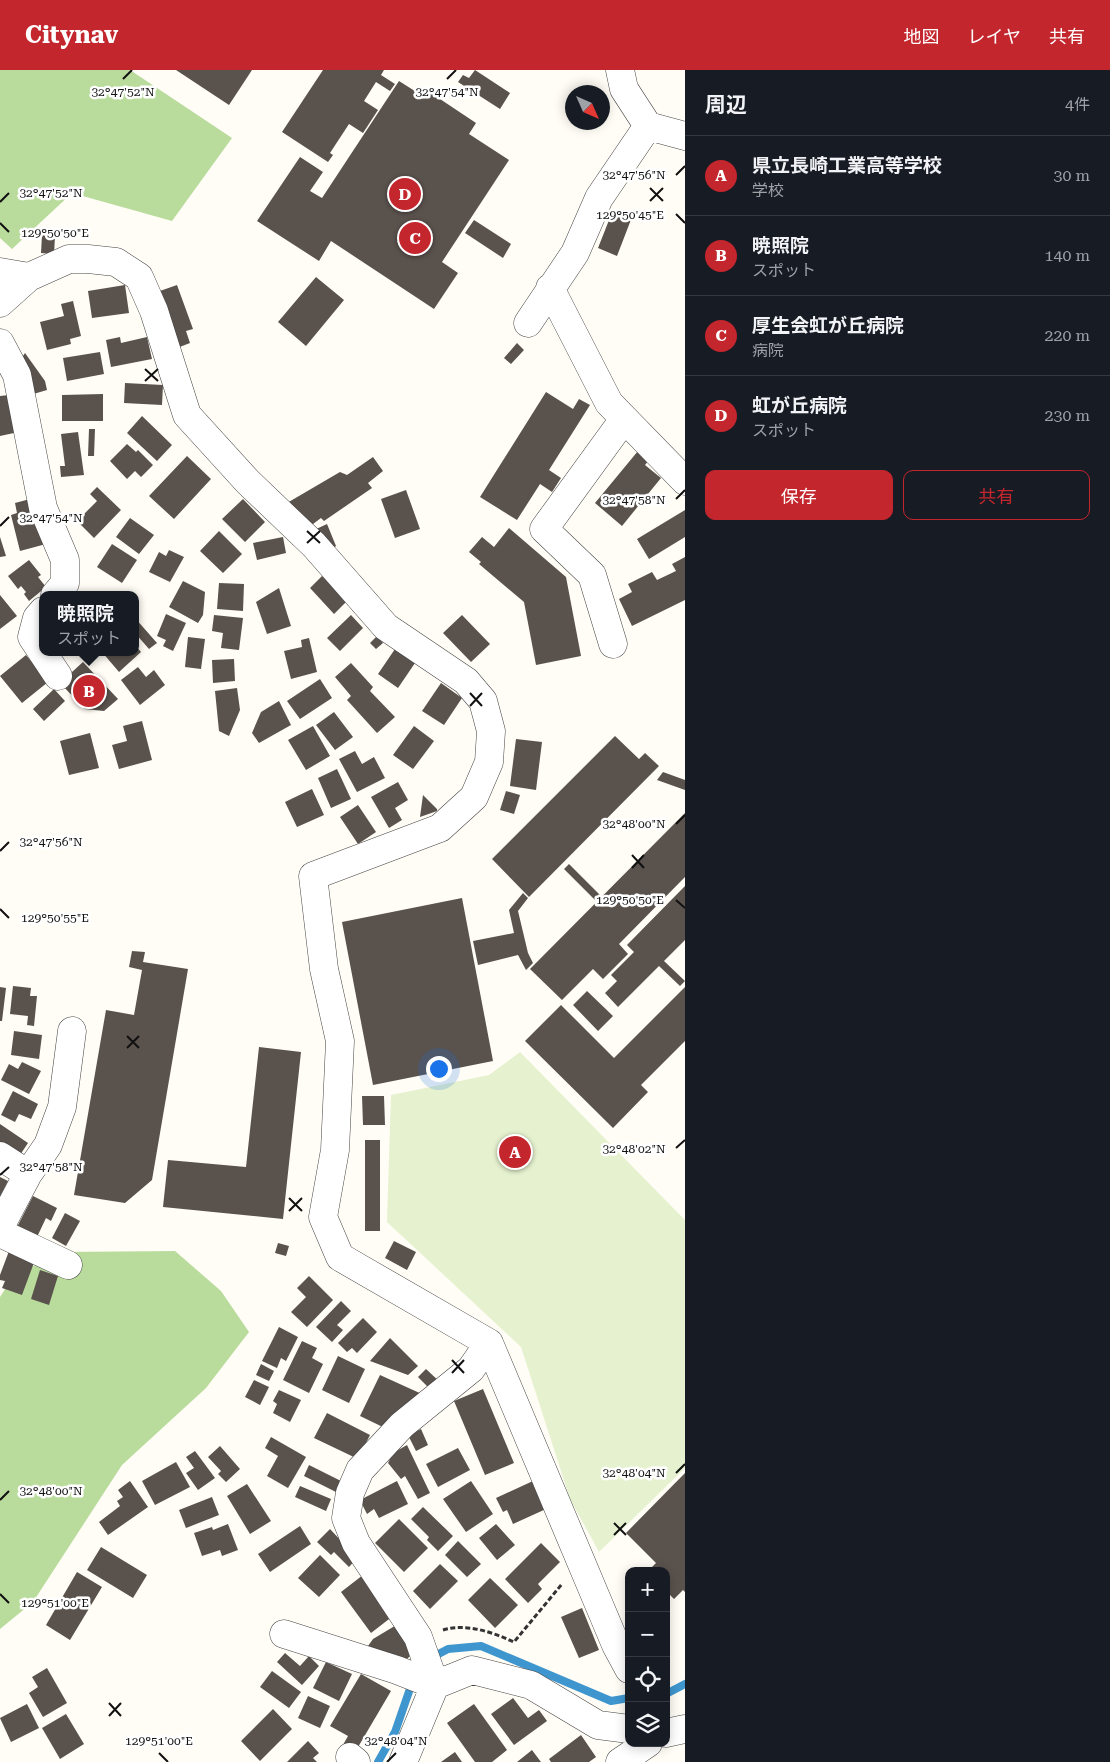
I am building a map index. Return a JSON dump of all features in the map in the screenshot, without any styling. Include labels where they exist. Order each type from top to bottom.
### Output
[{"type":"street","points":[[620,70],[624,89],[648,126],[685,136]]},
{"type":"street","points":[[528,323],[575,253],[600,198],[648,126]]},
{"type":"street","points":[[0,303],[29,277],[69,259],[116,262],[139,277],[154,312],[187,415],[248,482],[314,545],[386,627],[466,682],[483,701],[491,732],[490,762],[474,797],[440,828],[314,876],[324,969],[340,1041],[336,1150],[323,1217],[340,1257],[489,1343],[616,1645],[625,1662]]},
{"type":"street","points":[[0,272],[29,277]]},
{"type":"street","points":[[550,288],[609,403],[685,481]]},
{"type":"street","points":[[0,342],[17,375],[43,508],[65,560],[65,583],[58,591]]},
{"type":"street","points":[[613,644],[592,575],[544,529],[624,419]]},
{"type":"street","points":[[39,615],[32,637],[39,648]]},
{"type":"street","points":[[45,656],[58,676]]},
{"type":"street","points":[[0,1227],[28,1174],[48,1145],[62,1107],[72,1031]]},
{"type":"street","points":[[0,1156],[28,1174]]},
{"type":"street","points":[[0,1233],[68,1265]]},
{"type":"street","points":[[403,1762],[435,1685],[418,1637],[356,1543],[346,1518],[350,1493],[360,1470],[402,1425],[471,1369],[489,1343]]},
{"type":"street","points":[[284,1634],[398,1670],[435,1685],[472,1670],[531,1685],[598,1725],[625,1728]]},
{"type":"street","points":[[670,1732],[685,1729]]},
{"type":"street","points":[[620,1762],[642,1747]]},
{"type":"path","points":[[418,1637],[454,1627],[491,1632],[514,1642],[581,1561]]},
{"type":"green space","points":[[0,70],[130,70],[232,138],[172,221],[72,193],[12,249],[0,238]]},
{"type":"green space","points":[[520,1052],[685,1220],[685,1468],[599,1552],[570,1499],[521,1347],[387,1222],[391,1095],[489,1075]]},
{"type":"green space","points":[[175,1251],[221,1291],[249,1332],[206,1388],[122,1465],[33,1602],[0,1629],[0,1297],[14,1275],[63,1252]]},
{"type":"building","points":[[176,70],[252,70],[229,105]]},
{"type":"building","points":[[323,70],[384,70],[381,75],[395,84],[390,91],[376,82],[364,101],[378,110],[363,133],[349,124],[330,153],[333,155],[328,162],[282,132]]},
{"type":"building","points":[[475,70],[510,93],[500,109],[458,82],[463,75],[469,78]]},
{"type":"building","points":[[399,81],[418,93],[422,87],[476,123],[469,134],[509,160],[442,262],[458,273],[434,309],[331,241],[319,261],[257,221],[300,157],[323,172],[310,191],[322,198]]},
{"type":"building","points":[[613,210],[632,217],[617,256],[598,248]]},
{"type":"building","points":[[474,220],[511,244],[503,258],[465,233]]},
{"type":"building","points":[[42,235],[55,236],[54,254],[41,253]]},
{"type":"building","points":[[316,277],[344,300],[306,346],[278,322]]},
{"type":"building","points":[[125,285],[129,313],[92,318],[88,291]]},
{"type":"building","points":[[177,285],[193,329],[186,331],[190,343],[177,348],[157,292]]},
{"type":"building","points":[[73,301],[81,336],[70,339],[71,344],[47,350],[40,322],[64,316],[61,304]]},
{"type":"building","points":[[120,337],[121,343],[147,337],[152,359],[111,367],[106,340]]},
{"type":"building","points":[[517,343],[524,350],[511,364],[504,358]]},
{"type":"building","points":[[100,352],[104,374],[67,381],[63,358]]},
{"type":"building","points":[[25,353],[45,381],[47,390],[30,395],[21,359]]},
{"type":"building","points":[[125,383],[163,385],[162,405],[124,403]]},
{"type":"building","points":[[546,392],[573,409],[579,399],[590,405],[549,470],[561,478],[552,492],[540,484],[517,520],[480,497]]},
{"type":"building","points":[[103,394],[103,421],[62,421],[62,395]]},
{"type":"building","points":[[9,395],[14,433],[0,436],[0,396]]},
{"type":"building","points":[[142,416],[172,445],[157,461],[127,433]]},
{"type":"building","points":[[89,429],[95,429],[94,456],[88,456]]},
{"type":"building","points":[[78,432],[84,475],[61,477],[60,466],[65,466],[61,434]]},
{"type":"building","points":[[127,444],[136,452],[138,450],[153,465],[141,477],[135,471],[127,479],[110,461]]},
{"type":"building","points":[[638,451],[649,460],[645,465],[661,478],[622,526],[595,503]]},
{"type":"building","points":[[187,456],[211,479],[174,519],[149,496]]},
{"type":"building","points":[[373,457],[383,471],[368,483],[372,488],[324,521],[321,518],[309,527],[287,503],[340,472],[347,475]]},
{"type":"building","points":[[97,487],[121,510],[94,538],[77,521],[97,501],[90,494]]},
{"type":"building","points":[[406,490],[420,529],[395,538],[381,499]]},
{"type":"building","points":[[30,499],[46,544],[20,551],[11,515],[17,513],[15,503]]},
{"type":"building","points":[[243,499],[265,522],[245,542],[222,519]]},
{"type":"building","points":[[685,510],[685,537],[649,559],[637,539]]},
{"type":"building","points":[[130,518],[154,535],[139,554],[116,537]]},
{"type":"building","points":[[327,524],[336,546],[330,551],[312,531]]},
{"type":"building","points":[[509,528],[566,577],[581,656],[536,665],[524,602],[479,564],[481,562],[469,552],[482,537],[494,547]]},
{"type":"building","points":[[219,531],[242,554],[223,573],[200,551]]},
{"type":"building","points":[[0,537],[6,556],[0,557]]},
{"type":"building","points":[[283,537],[286,553],[257,560],[253,543]]},
{"type":"building","points":[[112,544],[137,560],[122,583],[97,567]]},
{"type":"building","points":[[169,550],[184,557],[170,582],[149,572],[159,552],[166,556]]},
{"type":"building","points":[[685,557],[685,600],[632,626],[619,599],[632,592],[628,584],[652,572],[657,580],[676,571],[672,564]]},
{"type":"building","points":[[29,560],[41,575],[38,577],[46,587],[29,601],[24,594],[26,592],[21,586],[18,589],[8,576]]},
{"type":"building","points":[[322,576],[347,601],[334,614],[310,588]]},
{"type":"building","points":[[183,581],[205,592],[203,615],[198,623],[169,607]]},
{"type":"building","points":[[219,583],[244,584],[243,611],[217,609]]},
{"type":"building","points":[[279,588],[291,626],[267,634],[256,602]]},
{"type":"building","points":[[0,595],[17,616],[0,629]]},
{"type":"building","points":[[166,614],[186,623],[173,651],[163,646],[166,640],[157,636]]},
{"type":"building","points":[[214,615],[243,618],[239,650],[221,648],[223,633],[212,631]]},
{"type":"building","points":[[351,615],[363,628],[340,651],[327,638]]},
{"type":"building","points":[[462,615],[490,644],[471,662],[443,633]]},
{"type":"building","points":[[139,623],[157,643],[149,649],[139,638]]},
{"type":"building","points":[[377,636],[383,643],[376,649],[370,643]]},
{"type":"building","points":[[188,637],[205,639],[201,669],[185,667]]},
{"type":"building","points":[[309,638],[317,672],[291,679],[284,651],[302,647],[301,640]]},
{"type":"building","points":[[395,649],[415,663],[398,688],[378,674]]},
{"type":"building","points":[[26,655],[48,682],[22,703],[0,676]]},
{"type":"building","points":[[105,656],[137,656],[119,672]]},
{"type":"building","points":[[234,659],[235,681],[213,683],[212,660]]},
{"type":"building","points":[[83,662],[118,699],[104,711],[85,709],[60,683]]},
{"type":"building","points":[[351,663],[373,687],[370,691],[395,717],[377,733],[347,700],[351,696],[335,677]]},
{"type":"building","points":[[138,667],[146,677],[154,670],[165,685],[140,705],[121,680]]},
{"type":"building","points":[[320,679],[332,698],[300,719],[287,701]]},
{"type":"building","points":[[441,683],[462,698],[444,725],[422,711]]},
{"type":"building","points":[[237,688],[240,710],[229,736],[219,731],[215,691]]},
{"type":"building","points":[[54,689],[65,701],[44,721],[33,709]]},
{"type":"building","points":[[279,701],[291,725],[259,743],[252,733],[261,712]]},
{"type":"building","points":[[334,712],[353,737],[335,750],[316,725]]},
{"type":"building","points":[[142,721],[152,760],[119,769],[112,745],[127,741],[123,726]]},
{"type":"building","points":[[313,726],[330,756],[306,770],[288,740]]},
{"type":"building","points":[[414,726],[434,741],[413,769],[393,755]]},
{"type":"building","points":[[90,733],[99,768],[69,775],[60,741]]},
{"type":"building","points":[[615,736],[639,759],[645,753],[659,766],[529,897],[492,859]]},
{"type":"building","points":[[516,739],[542,742],[536,790],[510,786]]},
{"type":"building","points":[[355,751],[362,764],[374,757],[385,778],[357,792],[339,759]]},
{"type":"building","points":[[337,769],[351,799],[331,808],[318,778]]},
{"type":"building","points":[[663,772],[685,780],[685,790],[657,780]]},
{"type":"building","points":[[398,782],[408,800],[395,808],[402,820],[389,828],[371,797]]},
{"type":"building","points":[[312,789],[324,815],[297,827],[285,802]]},
{"type":"building","points":[[506,791],[520,795],[514,814],[500,810]]},
{"type":"building","points":[[423,795],[437,811],[420,817]]},
{"type":"building","points":[[358,805],[376,832],[358,844],[340,817]]},
{"type":"building","points":[[685,813],[685,877],[619,944],[628,954],[603,979],[593,969],[562,1000],[530,969]]},
{"type":"building","points":[[569,864],[600,895],[595,900],[564,869]]},
{"type":"building","points":[[685,886],[685,940],[664,961],[685,981],[680,986],[659,966],[618,1007],[605,993],[617,981],[611,975],[634,952],[627,945]]},
{"type":"building","points":[[523,893],[528,898],[518,911],[528,953],[533,963],[526,970],[518,955],[478,965],[473,941],[514,933],[509,910]]},
{"type":"building","points":[[462,898],[493,1061],[373,1085],[342,922]]},
{"type":"building","points":[[132,951],[145,952],[143,962],[188,969],[152,1180],[125,1203],[74,1195],[106,1010],[134,1015],[142,970],[129,967]]},
{"type":"building","points":[[13,986],[31,988],[30,996],[37,996],[34,1026],[27,1025],[28,1016],[10,1014]]},
{"type":"building","points":[[0,987],[6,988],[2,1021],[0,1021]]},
{"type":"building","points":[[685,987],[685,1041],[641,1085],[648,1092],[613,1128],[525,1041],[561,1005],[614,1058]]},
{"type":"building","points":[[587,991],[613,1016],[598,1031],[573,1005]]},
{"type":"building","points":[[14,1031],[42,1035],[39,1059],[11,1055]]},
{"type":"building","points":[[259,1047],[301,1052],[283,1219],[163,1207],[168,1160],[246,1167]]},
{"type":"building","points":[[22,1062],[41,1071],[29,1094],[1,1080],[9,1064],[18,1069]]},
{"type":"building","points":[[13,1091],[38,1104],[31,1119],[19,1114],[15,1122],[1,1115]]},
{"type":"building","points":[[362,1096],[384,1096],[385,1125],[363,1125]]},
{"type":"building","points":[[0,1124],[28,1143],[18,1158],[0,1146]]},
{"type":"building","points":[[365,1140],[380,1140],[380,1231],[365,1231]]},
{"type":"building","points":[[0,1177],[8,1181],[0,1197]]},
{"type":"building","points":[[33,1196],[57,1208],[51,1221],[46,1218],[37,1237],[17,1227]]},
{"type":"building","points":[[65,1213],[80,1221],[66,1246],[52,1238]]},
{"type":"building","points":[[394,1241],[416,1252],[407,1270],[385,1258]]},
{"type":"building","points":[[278,1243],[289,1246],[286,1256],[275,1253]]},
{"type":"building","points":[[9,1251],[35,1260],[22,1295],[2,1288],[5,1281],[0,1280],[0,1275]]},
{"type":"building","points":[[40,1270],[58,1276],[49,1305],[31,1299]]},
{"type":"building","points":[[309,1276],[333,1300],[307,1327],[291,1312],[306,1297],[297,1288]]},
{"type":"building","points":[[341,1301],[351,1311],[337,1325],[343,1330],[332,1342],[316,1327]]},
{"type":"building","points":[[363,1318],[377,1332],[357,1353],[352,1348],[347,1352],[338,1343]]},
{"type":"building","points":[[279,1327],[298,1337],[286,1361],[281,1358],[277,1368],[262,1361]]},
{"type":"building","points":[[390,1338],[418,1366],[408,1375],[370,1361]]},
{"type":"building","points":[[302,1341],[317,1348],[312,1358],[323,1364],[309,1393],[283,1380]]},
{"type":"building","points":[[338,1356],[365,1369],[349,1403],[322,1390]]},
{"type":"building","points":[[261,1364],[274,1371],[269,1381],[256,1375]]},
{"type":"building","points":[[426,1369],[442,1384],[433,1392],[418,1377]]},
{"type":"building","points":[[380,1375],[424,1395],[387,1429],[360,1416]]},
{"type":"building","points":[[254,1380],[269,1387],[260,1405],[245,1397]]},
{"type":"building","points":[[483,1389],[514,1463],[485,1475],[454,1401]]},
{"type":"building","points":[[279,1390],[301,1400],[290,1422],[273,1413],[277,1404],[273,1401]]},
{"type":"building","points":[[327,1413],[370,1435],[358,1459],[314,1438]]},
{"type":"building","points":[[421,1429],[428,1445],[416,1451],[408,1435]]},
{"type":"building","points":[[271,1437],[306,1457],[288,1488],[267,1476],[278,1456],[265,1448]]},
{"type":"building","points":[[407,1445],[430,1493],[418,1499],[405,1476],[401,1479],[388,1463],[393,1453]]},
{"type":"building","points":[[220,1446],[240,1469],[226,1482],[218,1474],[221,1471],[208,1457]]},
{"type":"building","points":[[458,1448],[470,1470],[438,1487],[426,1464]]},
{"type":"building","points":[[195,1451],[215,1478],[198,1490],[186,1473],[194,1468],[186,1457]]},
{"type":"building","points":[[176,1462],[190,1487],[155,1505],[142,1481]]},
{"type":"building","points":[[309,1465],[341,1481],[336,1492],[304,1476]]},
{"type":"building","points":[[685,1473],[685,1592],[683,1590],[674,1599],[670,1595],[670,1567],[652,1567],[656,1563],[626,1533]]},
{"type":"building","points":[[130,1481],[148,1507],[108,1535],[99,1522],[120,1506],[117,1501],[123,1497],[118,1490]]},
{"type":"building","points":[[397,1481],[408,1504],[379,1518],[374,1509],[367,1514],[360,1500]]},
{"type":"building","points":[[471,1481],[493,1514],[466,1532],[443,1499]]},
{"type":"building","points":[[533,1481],[546,1509],[513,1524],[507,1510],[503,1512],[496,1498]]},
{"type":"building","points":[[247,1484],[271,1521],[250,1534],[227,1496]]},
{"type":"building","points":[[300,1486],[331,1499],[326,1511],[295,1497]]},
{"type":"building","points":[[212,1497],[219,1515],[186,1528],[179,1510]]},
{"type":"building","points":[[423,1507],[453,1536],[438,1551],[427,1540],[429,1537],[411,1519]]},
{"type":"building","points":[[399,1519],[428,1548],[404,1572],[375,1543]]},
{"type":"building","points":[[228,1524],[238,1550],[222,1556],[220,1550],[202,1556],[194,1533],[212,1527],[213,1530]]},
{"type":"building","points":[[496,1524],[515,1545],[497,1560],[479,1538]]},
{"type":"building","points":[[300,1526],[311,1544],[270,1572],[258,1554]]},
{"type":"building","points":[[330,1529],[357,1558],[349,1567],[334,1552],[331,1555],[317,1542]]},
{"type":"building","points":[[458,1541],[481,1564],[467,1577],[445,1555]]},
{"type":"building","points":[[541,1543],[560,1562],[538,1584],[542,1589],[528,1603],[505,1579]]},
{"type":"building","points":[[101,1547],[147,1575],[133,1598],[87,1570]]},
{"type":"building","points":[[320,1555],[340,1575],[319,1597],[298,1578]]},
{"type":"building","points":[[440,1564],[458,1581],[430,1609],[413,1591]]},
{"type":"building","points":[[77,1572],[102,1587],[70,1640],[46,1625]]},
{"type":"building","points":[[363,1575],[393,1616],[371,1633],[341,1592]]},
{"type":"building","points":[[490,1578],[518,1605],[495,1628],[468,1600]]},
{"type":"building","points":[[582,1608],[599,1650],[579,1658],[561,1617]]},
{"type":"building","points":[[398,1624],[415,1651],[406,1660],[368,1646],[373,1639]]},
{"type":"building","points":[[285,1653],[300,1666],[309,1656],[319,1666],[302,1685],[277,1662]]},
{"type":"building","points":[[326,1662],[352,1674],[339,1701],[313,1688]]},
{"type":"building","points":[[47,1668],[67,1703],[43,1717],[29,1693],[38,1687],[32,1677]]},
{"type":"building","points":[[272,1671],[301,1692],[289,1708],[260,1687]]},
{"type":"building","points":[[361,1674],[391,1691],[351,1759],[339,1752],[348,1736],[330,1726]]},
{"type":"building","points":[[308,1696],[330,1706],[320,1728],[298,1718]]},
{"type":"building","points":[[513,1698],[528,1718],[539,1710],[547,1721],[514,1745],[491,1714]]},
{"type":"building","points":[[27,1704],[39,1728],[11,1742],[0,1718]]},
{"type":"building","points":[[474,1704],[507,1750],[492,1762],[475,1762],[447,1723]]},
{"type":"building","points":[[273,1709],[292,1729],[260,1761],[241,1741]]},
{"type":"building","points":[[66,1714],[84,1744],[60,1759],[42,1728]]},
{"type":"building","points":[[581,1735],[596,1757],[589,1762],[551,1762],[549,1759]]},
{"type":"building","points":[[308,1741],[319,1753],[313,1758],[317,1762],[287,1762]]},
{"type":"building","points":[[532,1750],[541,1762],[517,1762]]},
{"type":"building","points":[[455,1752],[462,1762],[441,1762]]},
{"type":"waterway","points":[[429,1659],[448,1649],[481,1646],[611,1701],[625,1699]]},
{"type":"waterway","points":[[378,1762],[395,1732],[413,1680]]},
{"type":"waterway","points":[[670,1692],[685,1684]]},
{"type":"place","name":"虹が丘病院","points":[[405,194]]},
{"type":"place","name":"厚生会虹が丘病院","points":[[415,238]]},
{"type":"place","name":"暁照院","points":[[89,691]]},
{"type":"place","name":"県立長崎工業高等学校","points":[[515,1152]]}]
